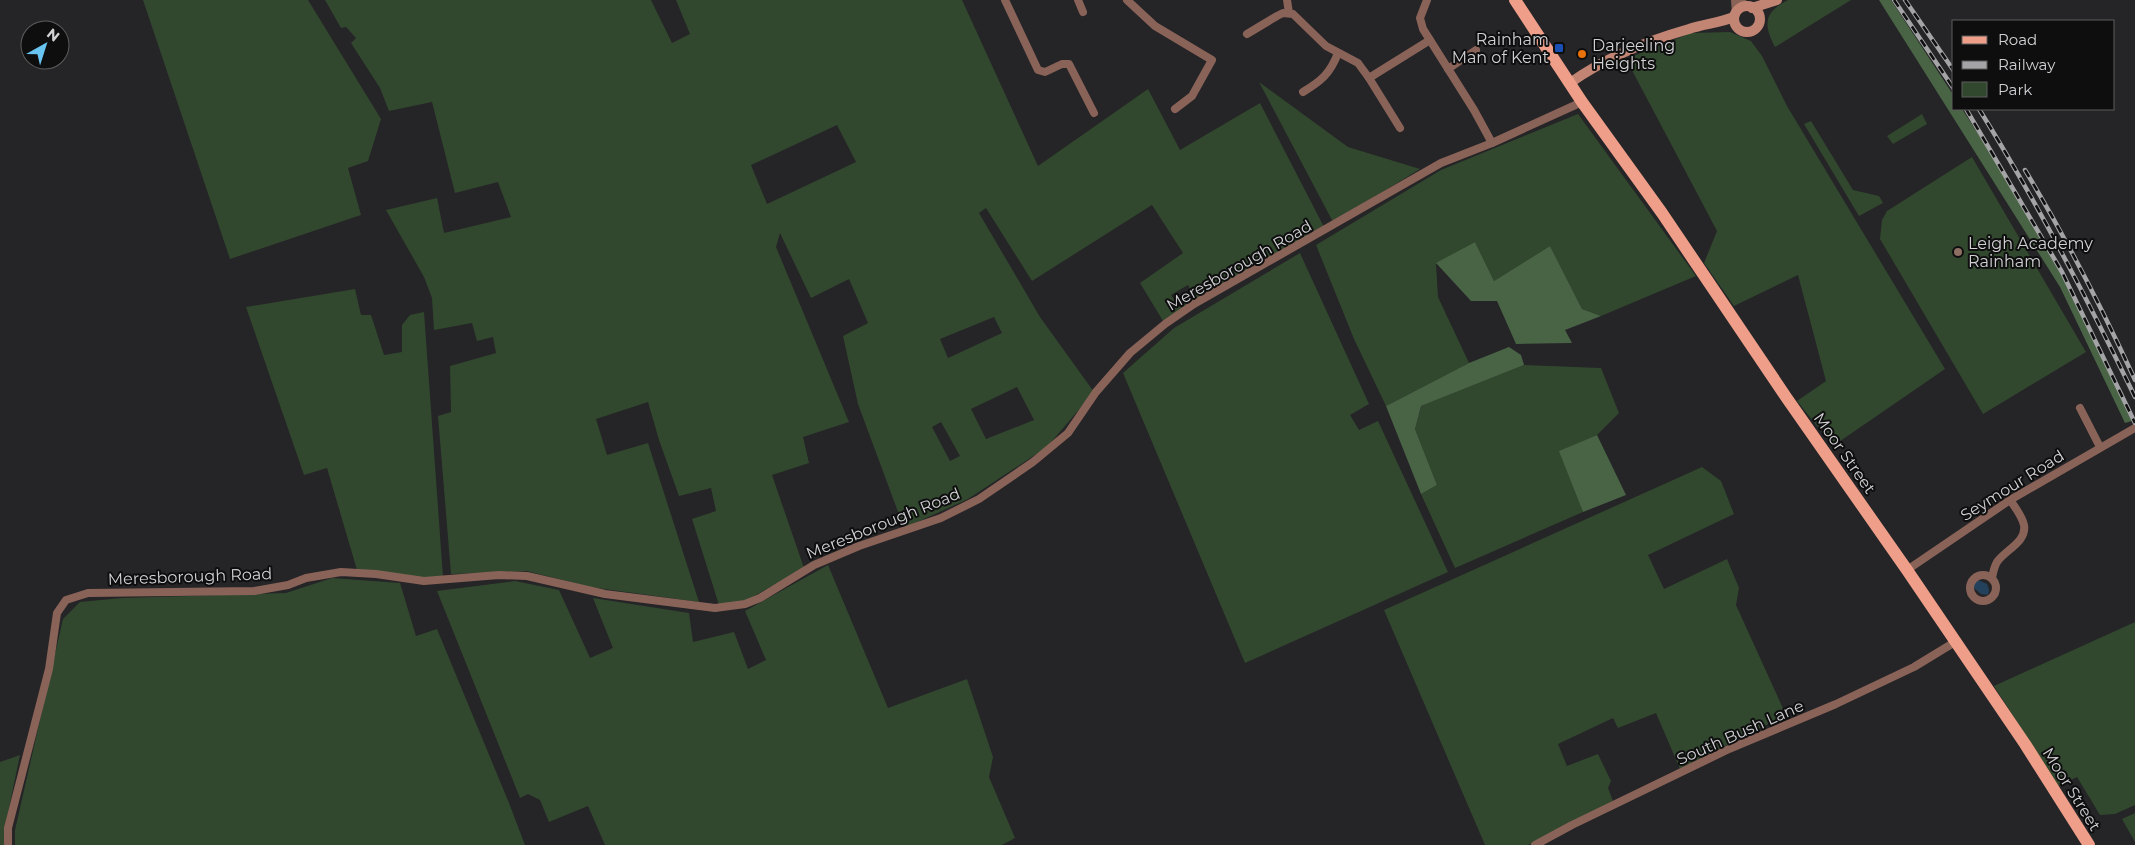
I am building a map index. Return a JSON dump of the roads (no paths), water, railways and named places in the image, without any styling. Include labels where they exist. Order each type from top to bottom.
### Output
[{"type":"main road","name":"Moor Street","points":[[1515,0],[1582,102],[1662,213],[1781,390],[1907,570],[2025,744],[2088,845]]},
{"type":"street","points":[[1005,0],[1038,70],[1044,72],[1062,64],[1068,63],[1071,65],[1094,113]]},
{"type":"street","points":[[1078,0],[1083,12]]},
{"type":"street","points":[[1127,0],[1160,30],[1212,60],[1192,96],[1175,109]]},
{"type":"street","points":[[1287,0],[1289,12]]},
{"type":"street","points":[[1427,0],[1420,18],[1423,29],[1492,143]]},
{"type":"street","points":[[1735,0],[1735,25],[1741,30]]},
{"type":"street","points":[[1713,25],[1748,32],[1754,30],[1758,25],[1760,16],[1774,1]]},
{"type":"street","points":[[1570,83],[1610,57],[1661,37],[1691,28],[1713,25],[1735,15],[1746,5],[1774,1]]},
{"type":"street","points":[[1746,5],[1760,16]]},
{"type":"street","points":[[1247,34],[1277,16],[1289,12],[1297,16],[1326,46],[1358,64],[1369,78],[1400,128]]},
{"type":"street","points":[[1369,78],[1430,40]]},
{"type":"street","points":[[1448,69],[1476,50]]},
{"type":"street","points":[[1303,92],[1321,82],[1338,54]]},
{"type":"street","name":"Meresborough Road","points":[[8,845],[8,828],[49,669],[57,614],[66,600],[88,593],[254,590],[288,585],[306,578],[341,572],[376,574],[424,581],[499,575],[527,576],[605,594],[714,608],[745,604],[760,598],[814,565],[859,546],[941,518],[979,499],[1033,462],[1068,433],[1096,392],[1130,353],[1165,324],[1223,288],[1441,164],[1582,102]]},
{"type":"street","points":[[2080,408],[2100,447]]},
{"type":"street","name":"Seymour Road","points":[[1907,570],[2010,500],[2135,428]]},
{"type":"street","points":[[1992,578],[1995,564],[2019,540],[2023,533],[2022,518],[2010,500]]},
{"type":"street","name":"South Bush Lane","points":[[1535,845],[1572,825],[1729,749],[1836,704],[1914,667],[1955,642]]},
{"type":"water","points":[[1978,580],[1987,584],[1988,595],[1981,594],[1974,588],[1974,583]]},
{"type":"railway","points":[[1894,0],[1952,86]]},
{"type":"railway","points":[[1905,0],[1952,68]]},
{"type":"railway","points":[[1967,110],[2062,272],[2135,423]]},
{"type":"railway","points":[[1980,110],[2061,251],[2135,397]]},
{"type":"railway","points":[[2025,170],[2083,274],[2135,380]]},
{"type":"place","name":"Rainham Man of Kent","points":[[1559,48]]},
{"type":"place","name":"Darjeeling Heights","points":[[1582,54]]},
{"type":"place","name":"Leigh Academy Rainham","points":[[1958,252]]}]
